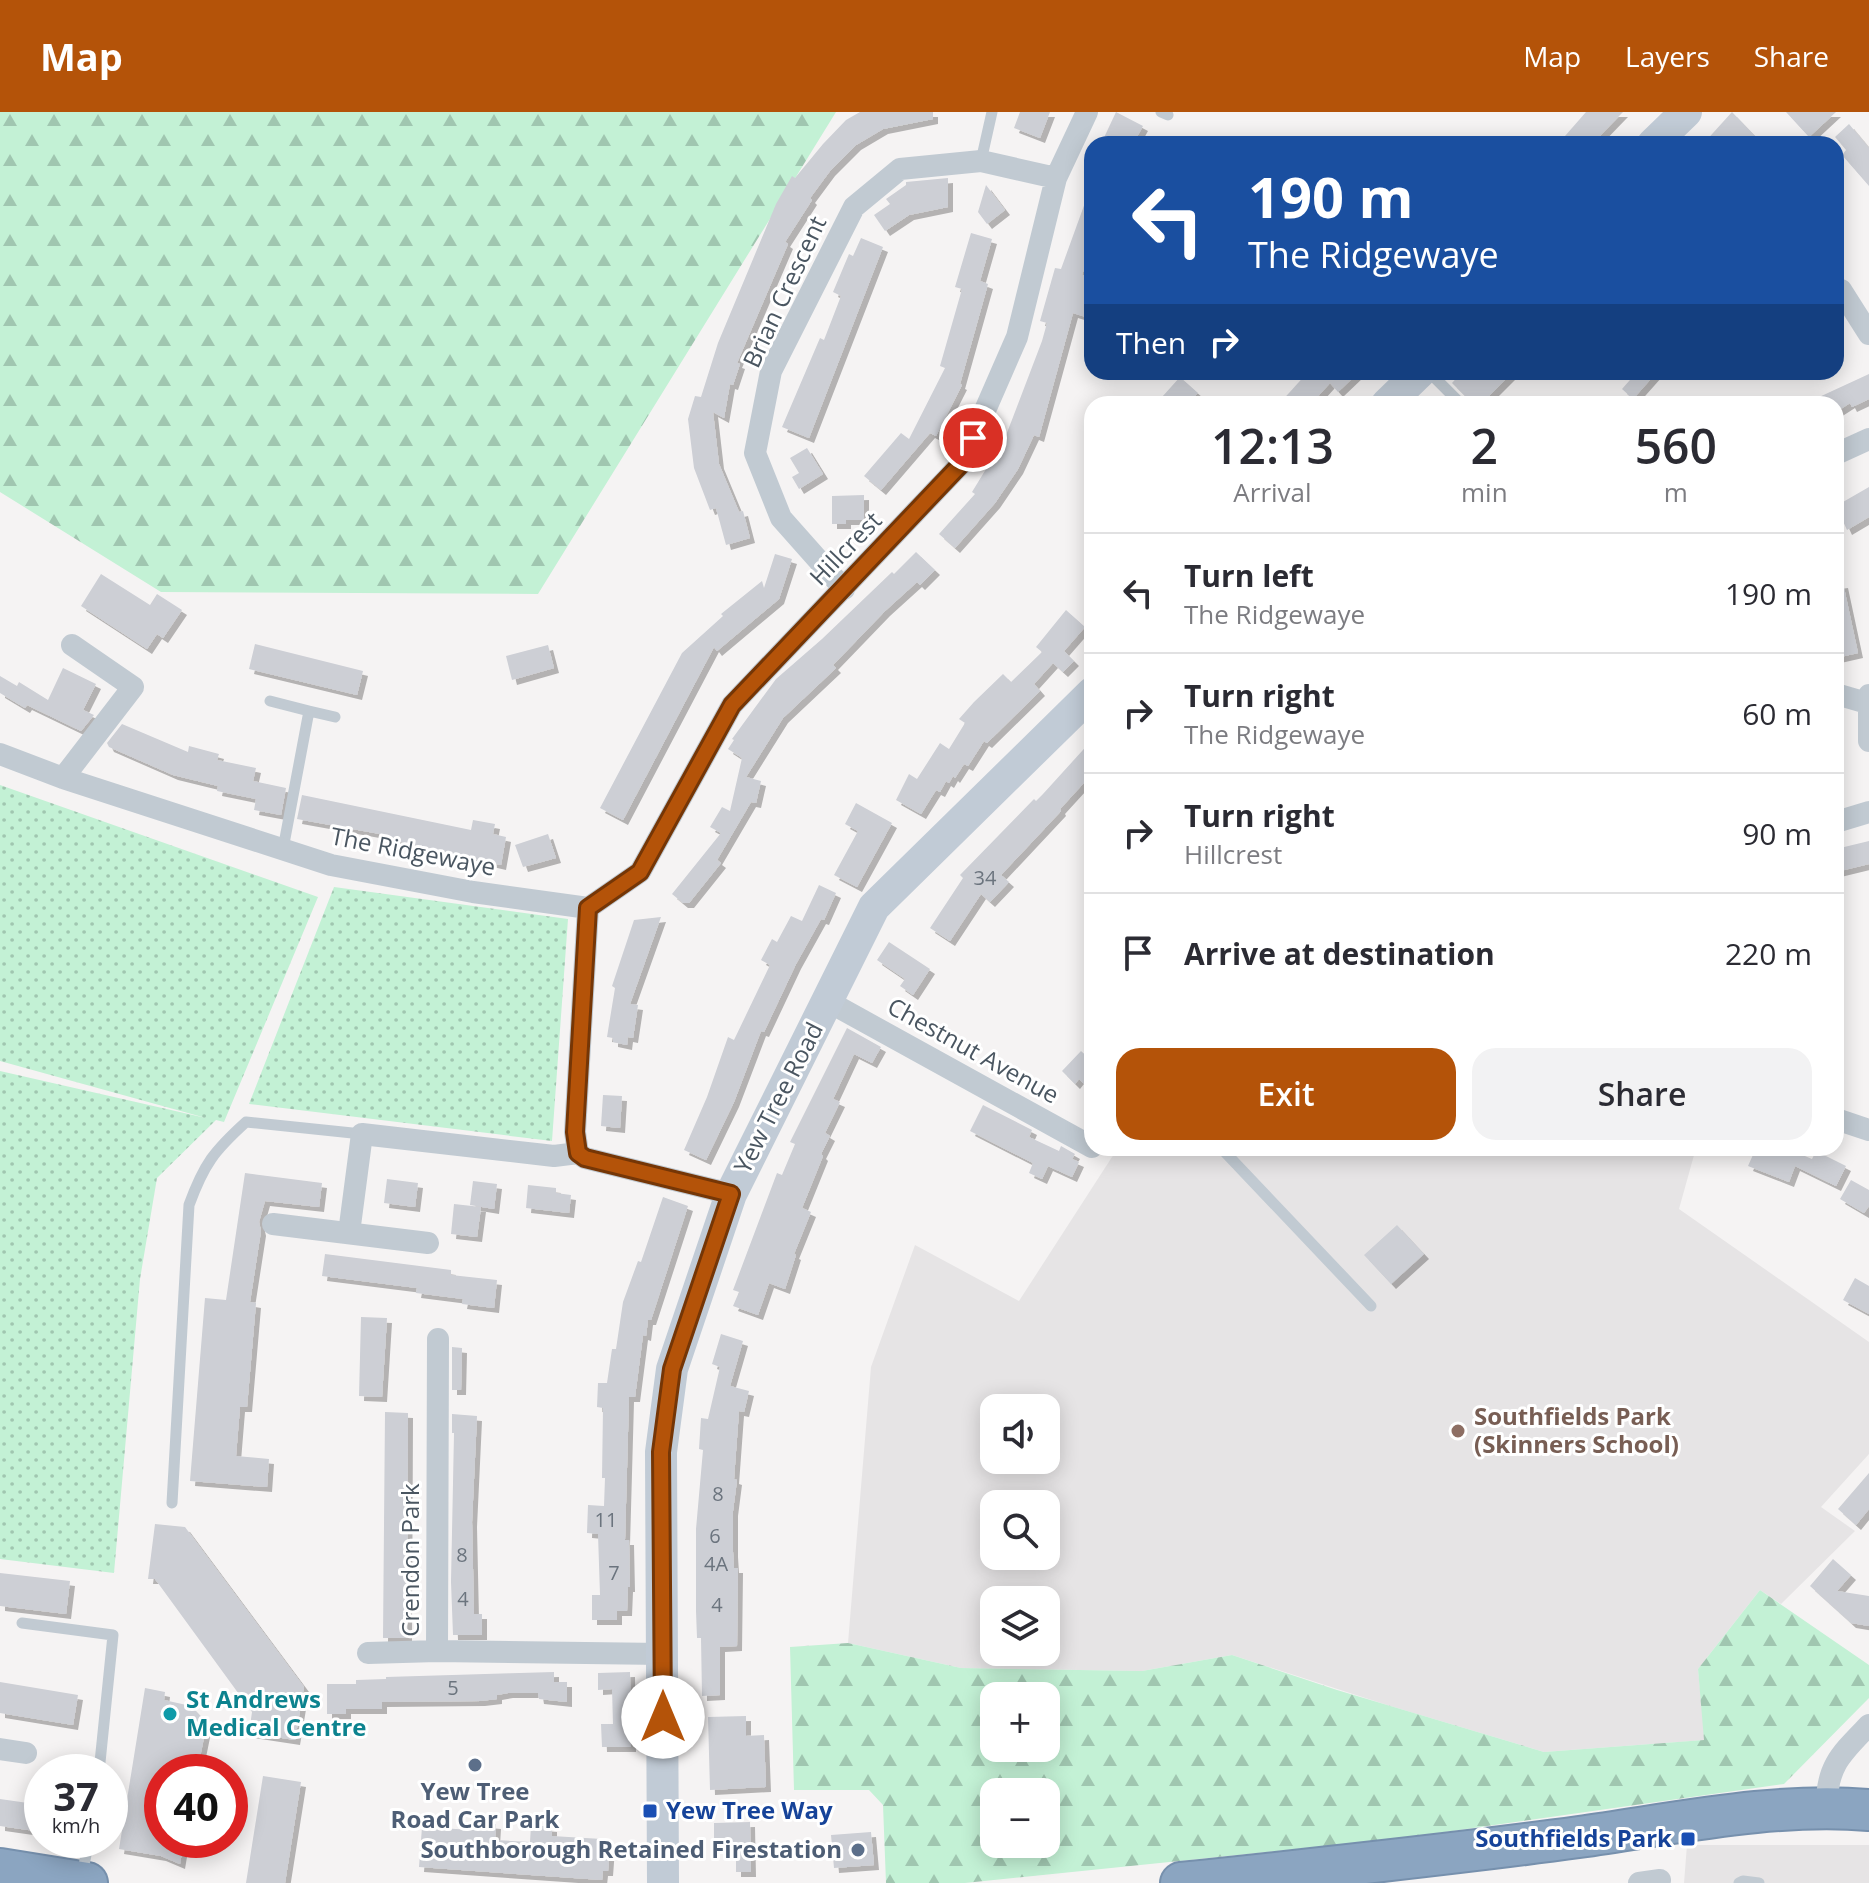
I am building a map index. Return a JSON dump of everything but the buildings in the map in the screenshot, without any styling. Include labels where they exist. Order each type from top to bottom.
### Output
[{"type":"highway","points":[[1181,1883],[1408,1871],[1742,1815],[1827,1807],[1869,1810]]},
{"type":"highway","points":[[0,1869],[84,1882]]},
{"type":"street","name":"Hillcrest","points":[[588,908],[640,872],[732,705],[962,463],[1017,337],[1056,178],[1087,112]]},
{"type":"street","points":[[1661,136],[1686,112]]},
{"type":"street","name":"Brian Crescent","points":[[844,589],[781,518],[755,453],[771,371],[854,207],[900,169],[981,161],[1056,178]]},
{"type":"street","points":[[1844,295],[1869,334]]},
{"type":"street","points":[[1395,396],[1412,380]]},
{"type":"street","points":[[1844,450],[1869,439]]},
{"type":"street","points":[[63,778],[133,687],[72,645]]},
{"type":"street","points":[[1844,695],[1868,699],[1869,741]]},
{"type":"street","name":"Yew Tree Road","points":[[663,1883],[661,1452],[672,1369],[731,1194],[874,907],[1084,701]]},
{"type":"street","name":"The Ridgewaye","points":[[0,754],[63,778],[331,865],[473,892],[588,908]]},
{"type":"street","points":[[1844,820],[1869,812]]},
{"type":"street","points":[[578,1153],[575,1132],[588,908]]},
{"type":"street","name":"Chestnut Avenue","points":[[829,1002],[1084,1142]]},
{"type":"street","points":[[1844,1122],[1869,1130]]},
{"type":"street","points":[[349,1233],[362,1134],[554,1156],[578,1153],[585,1158],[731,1194]]},
{"type":"street","points":[[273,1224],[428,1243]]},
{"type":"street","name":"Crendon Park","points":[[438,1339],[437,1651],[663,1654]]},
{"type":"street","points":[[368,1653],[437,1651]]},
{"type":"street","points":[[1827,1807],[1826,1786],[1836,1759],[1869,1725]]},
{"type":"street","points":[[0,1749],[26,1753]]},
{"type":"lane","points":[[981,161],[992,112]]},
{"type":"lane","points":[[1437,380],[1453,396]]},
{"type":"lane","points":[[270,701],[335,717]]},
{"type":"lane","points":[[283,849],[309,711]]},
{"type":"lane","points":[[172,1503],[189,1205],[200,1175],[215,1149],[246,1122],[362,1134]]},
{"type":"lane","points":[[1229,1156],[1371,1306]]},
{"type":"lane","points":[[22,1623],[113,1635],[101,1754]]},
{"type":"lane","points":[[84,1882],[87,1858]]},
{"type":"lane","points":[[1739,1883],[1759,1883]]},
{"type":"shaded area","name":"Southfields Park (Skinners School)","points":[[1113,1156],[1694,1156],[1679,1209],[1869,1342],[1869,1454],[1821,1507],[1855,1531],[1781,1604],[1760,1590],[1698,1669],[1705,1740],[1544,1752],[1232,1655],[1142,1671],[961,1668],[848,1643],[871,1367],[915,1245],[1019,1301]]},
{"type":"shaded area","points":[[1687,1845],[1869,1845],[1869,1883],[1684,1883]]},
{"type":"green space","points":[[0,112],[836,112],[538,594],[161,592],[0,492]]},
{"type":"green space","points":[[0,785],[318,897],[224,1122],[216,1120],[157,1178],[140,1279],[114,1573],[0,1559],[0,1071],[206,1118],[0,1061]]},
{"type":"green space","points":[[334,887],[568,919],[552,1141],[249,1104]]},
{"type":"green space","points":[[1760,1590],[1869,1665],[1869,1698],[1784,1784],[1403,1838],[965,1883],[886,1883],[883,1805],[869,1790],[794,1790],[790,1647],[848,1643],[961,1668],[1142,1671],[1232,1655],[1544,1752],[1704,1740],[1698,1669]]},
{"type":"place","name":"Southfields Park (Skinners School)","points":[[1458,1431]]},
{"type":"place","name":"St Andrews Medical Centre","points":[[170,1714]]},
{"type":"place","name":"Yew Tree Road Car Park","points":[[475,1765]]},
{"type":"place","name":"Yew Tree Way","points":[[650,1811]]},
{"type":"place","name":"Southfields Park","points":[[1688,1839]]},
{"type":"place","name":"Southborough Retained Firestation","points":[[858,1850]]},
{"type":"route","points":[[663,1717],[661,1452],[672,1369],[731,1194],[585,1158],[578,1153],[575,1132],[588,908],[640,872],[732,705],[962,463],[973,438]]}]
